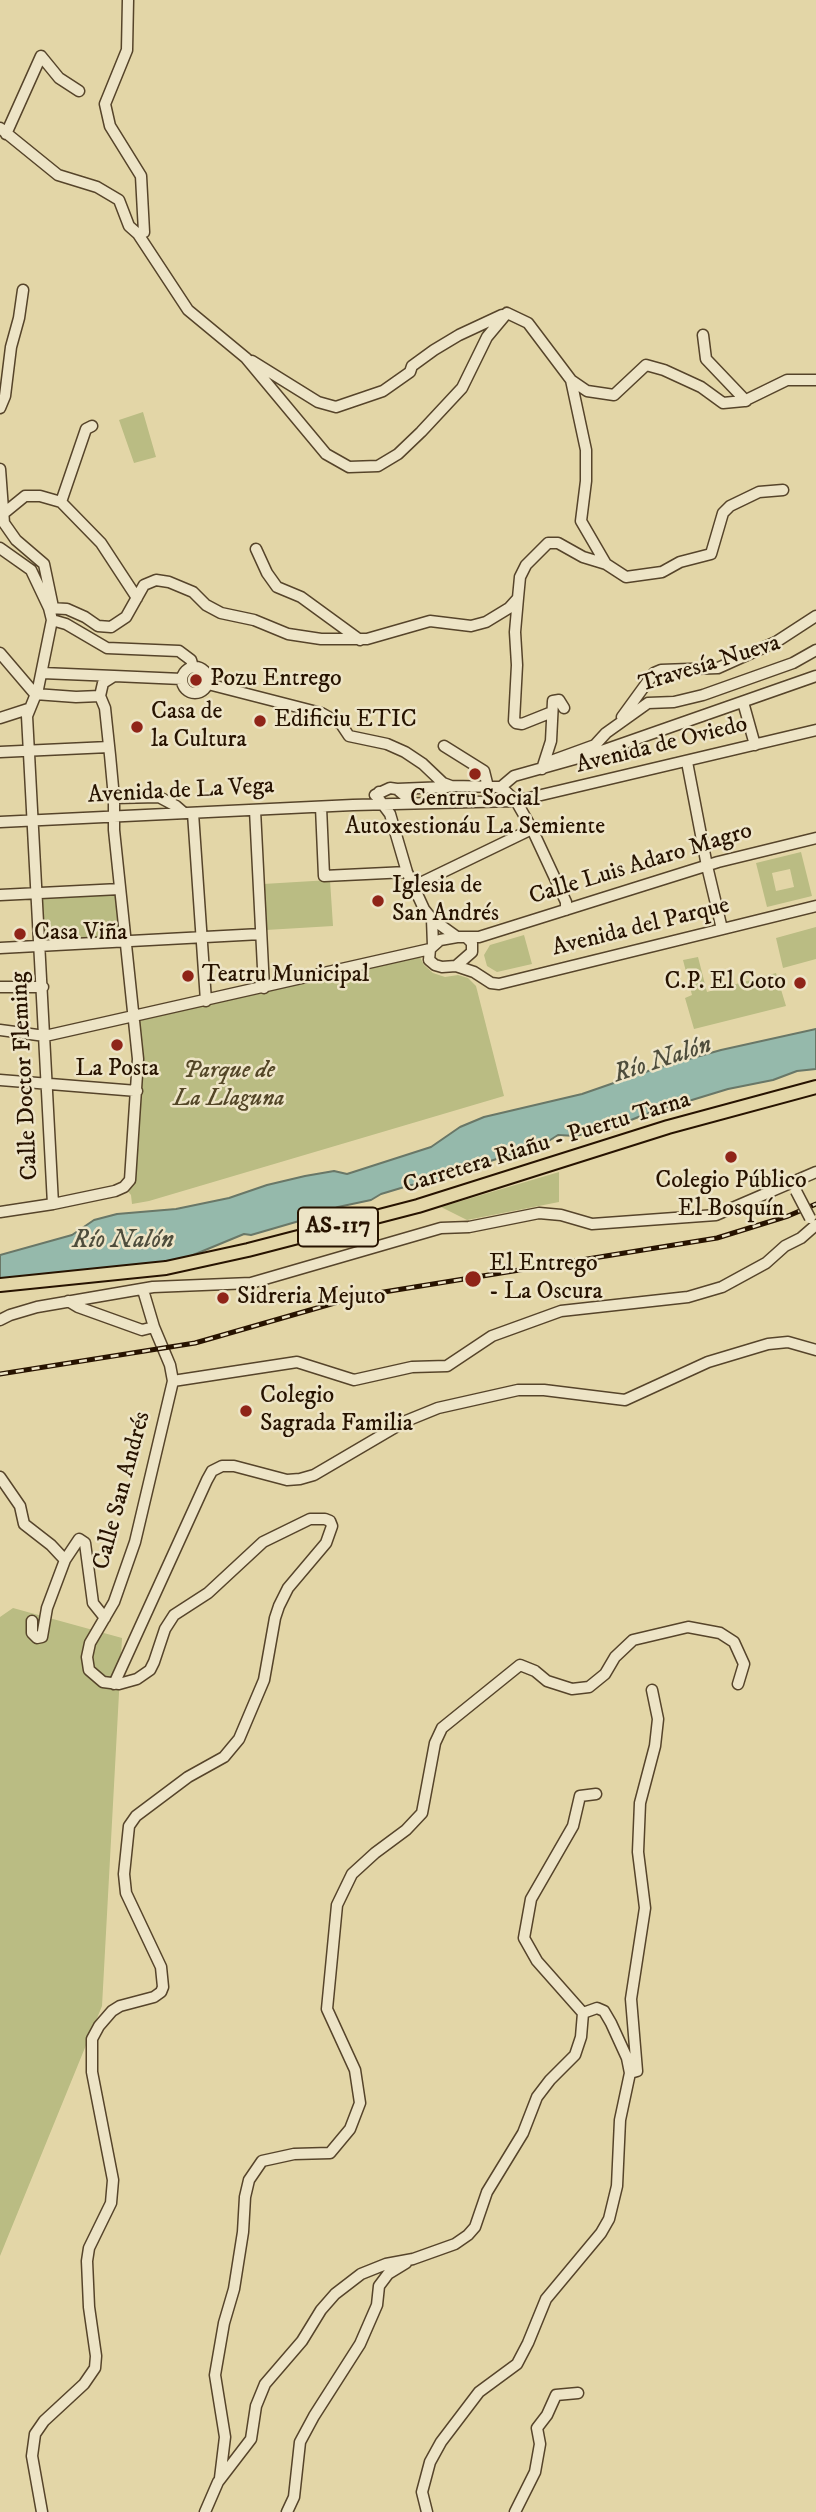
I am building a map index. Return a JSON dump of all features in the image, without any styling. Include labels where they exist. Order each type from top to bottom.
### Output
[{"type":"main road","name":"Carretera Riañu - Puertu Tarna","points":[[0,1285],[166,1268],[248,1250],[418,1206],[668,1127],[816,1087]]},
{"type":"street","points":[[128,0],[127,50],[105,104],[110,125],[141,176],[144,232],[138,234]]},
{"type":"street","points":[[79,91],[59,78],[41,56],[3,131],[58,175],[97,187],[119,201],[130,226],[188,310],[242,355],[318,402],[336,407],[383,391],[410,372],[412,366],[451,340],[507,313]]},
{"type":"street","points":[[0,408],[5,396],[11,347],[17,331],[23,290]]},
{"type":"street","points":[[242,355],[326,454],[349,467],[379,466],[398,454],[462,388],[486,337],[507,313]]},
{"type":"street","points":[[507,313],[528,323],[571,380],[587,391],[614,395],[646,365],[701,387],[723,402],[746,401],[787,380],[816,380]]},
{"type":"street","points":[[703,335],[706,359],[746,401]]},
{"type":"street","points":[[571,380],[586,450],[586,481],[581,521],[606,564]]},
{"type":"street","points":[[61,502],[86,429],[92,426]]},
{"type":"street","points":[[0,468],[4,523],[16,540],[44,564],[52,620],[42,673],[28,709],[0,718]]},
{"type":"street","points":[[552,712],[522,724],[514,721],[517,665],[515,632],[520,578],[526,565],[548,543],[558,543],[606,564],[626,577],[662,572],[680,562],[711,554],[725,509],[759,492],[783,490]]},
{"type":"street","points":[[3,514],[25,496],[40,496],[61,502],[101,542],[137,598]]},
{"type":"street","points":[[0,548],[31,570],[51,608]]},
{"type":"street","points":[[256,549],[277,587],[301,597],[360,640]]},
{"type":"street","points":[[51,608],[66,609],[98,626],[111,627],[126,617],[144,585],[156,580],[169,582],[193,592],[206,605],[221,613],[254,620],[288,634],[321,639],[360,640],[430,621],[471,626],[486,622],[509,608],[518,598]]},
{"type":"street","points":[[542,767],[595,746],[618,724],[654,673],[661,670],[718,668],[776,642],[812,618]]},
{"type":"street","points":[[52,620],[66,624],[107,648],[180,651],[191,660],[193,667]]},
{"type":"street","name":"Travesía Nueva","points":[[618,724],[648,703],[674,702],[728,687],[793,663],[816,650]]},
{"type":"street","points":[[0,653],[35,695],[100,696]]},
{"type":"street","points":[[193,667],[206,673],[208,684],[202,692],[192,694],[184,688],[182,679],[184,673],[193,667]]},
{"type":"street","points":[[42,673],[182,679]]},
{"type":"street","points":[[0,1212],[115,1191],[130,1180],[132,1171],[138,1059],[120,889],[109,747],[105,709],[100,696],[103,683],[114,676]]},
{"type":"street","points":[[365,805],[379,792],[390,788],[501,787],[514,776],[816,676]]},
{"type":"street","points":[[208,684],[321,713],[341,724],[349,736],[387,744],[405,752],[443,783],[451,786]]},
{"type":"street","points":[[542,767],[551,741],[553,701],[557,699],[564,708]]},
{"type":"street","points":[[743,702],[755,745]]},
{"type":"street","name":"Calle Doctor Fleming","points":[[28,709],[53,1204]]},
{"type":"street","name":"Avenida de Oviedo","points":[[517,801],[816,730]]},
{"type":"street","points":[[444,746],[484,771],[488,787]]},
{"type":"street","points":[[0,752],[109,747]]},
{"type":"street","points":[[687,762],[722,929]]},
{"type":"street","points":[[501,787],[517,801],[566,902],[566,910]]},
{"type":"street","points":[[397,789],[413,803]]},
{"type":"street","points":[[379,792],[378,799],[390,814],[407,872],[432,919],[431,951]]},
{"type":"street","points":[[114,798],[159,797],[189,813],[206,1001]]},
{"type":"street","name":"Avenida de La Vega","points":[[0,822],[381,804],[517,801]]},
{"type":"street","points":[[321,807],[324,876],[407,872]]},
{"type":"street","points":[[0,1030],[46,1036],[264,988],[255,810]]},
{"type":"street","points":[[414,886],[532,830]]},
{"type":"street","name":"Calle Luis Adaro Magro","points":[[431,951],[440,940],[469,941],[707,866],[816,838]]},
{"type":"street","points":[[0,895],[120,889]]},
{"type":"street","name":"Avenida del Parque","points":[[264,988],[431,951],[435,965],[456,966],[478,974],[491,983],[508,983],[816,906]]},
{"type":"street","points":[[432,919],[469,941],[478,974]]},
{"type":"street","points":[[0,948],[261,934]]},
{"type":"street","points":[[456,966],[469,941]]},
{"type":"street","points":[[0,987],[43,987]]},
{"type":"street","points":[[0,1080],[138,1091]]},
{"type":"street","points":[[0,1320],[10,1315],[68,1301],[158,1286],[251,1283],[441,1228],[469,1227],[538,1213],[561,1214],[592,1223],[716,1215],[793,1188],[816,1172]]},
{"type":"street","points":[[143,1290],[173,1381],[297,1362],[354,1380],[412,1367],[447,1366],[492,1336],[561,1311],[688,1297],[722,1287],[766,1263],[785,1246],[801,1238],[813,1223],[793,1188]]},
{"type":"street","points":[[68,1301],[142,1330],[155,1327]]},
{"type":"street","points":[[114,1684],[212,1471],[222,1466],[234,1466],[287,1480],[300,1479],[314,1475],[406,1421],[438,1408],[518,1391],[544,1390],[625,1401],[708,1362],[768,1344],[788,1342],[816,1350]]},
{"type":"street","name":"Calle San Andrés","points":[[114,1684],[96,1678],[87,1664],[90,1643],[121,1584],[135,1542],[173,1381]]},
{"type":"street","points":[[0,1477],[20,1506],[24,1524],[65,1560]]},
{"type":"street","points":[[42,2512],[32,2456],[35,2434],[44,2421],[84,2384],[95,2368],[96,2351],[89,2307],[87,2261],[89,2248],[111,2203],[113,2180],[92,2072],[92,2039],[112,2011],[120,2006],[154,1997],[163,1987],[161,1967],[126,1894],[124,1874],[129,1826],[136,1816],[188,1777],[224,1757],[239,1738],[264,1680],[279,1606],[298,1575],[326,1543],[331,1534],[330,1521],[325,1518],[310,1519],[263,1542],[208,1593],[174,1615],[168,1622],[150,1670],[137,1679],[114,1684]]},
{"type":"street","points":[[32,1621],[32,1633],[37,1638],[42,1637],[47,1608],[65,1560],[79,1539],[85,1543],[93,1603],[105,1618]]},
{"type":"street","points":[[220,2478],[225,2437],[215,2375],[224,2323],[234,2289],[249,2180],[262,2161],[294,2154],[330,2153],[350,2129],[360,2103],[355,2070],[327,2009],[337,1905],[352,1874],[374,1853],[406,1830],[422,1813],[435,1743],[442,1728],[520,1665],[535,1671],[547,1681],[572,1689],[589,1686],[605,1674],[615,1657],[634,1640],[688,1627],[720,1633],[734,1642],[744,1664],[738,1684]]},
{"type":"street","points":[[631,2073],[637,2071],[631,1999],[645,1908],[638,1852],[640,1803],[655,1746],[658,1719],[652,1690]]},
{"type":"street","points":[[205,2512],[220,2478],[251,2439],[256,2406],[265,2384],[302,2341],[321,2310],[335,2294],[361,2274],[455,2244],[468,2235],[475,2227],[487,2192],[523,2133],[537,2097],[575,2055],[581,2037],[583,2013],[537,1961],[524,1938],[531,1899],[576,1821],[580,1796],[596,1794]]},
{"type":"street","points":[[427,2512],[422,2492],[430,2462],[441,2442],[479,2392],[517,2364],[546,2299],[601,2233],[609,2219],[617,2186],[620,2120],[631,2073],[627,2058],[604,2011],[597,2008],[583,2013]]},
{"type":"street","points":[[288,2512],[294,2497],[295,2468],[300,2442],[360,2344],[377,2305],[379,2286],[388,2274],[413,2259]]},
{"type":"street","points":[[515,2512],[535,2472],[540,2444],[537,2428],[547,2415],[556,2395],[578,2393]]},
{"type":"green space","points":[[143,412],[156,457],[134,463],[119,420]]},
{"type":"green space","points":[[801,852],[812,896],[767,907],[756,863]],"holes":[[[790,869],[794,887],[776,891],[772,873]]]},
{"type":"green space","points":[[330,880],[333,926],[266,930],[263,884]]},
{"type":"green space","points":[[115,895],[119,938],[44,942],[40,898]]},
{"type":"green space","points":[[816,927],[816,959],[783,968],[776,938]]},
{"type":"green space","points":[[524,935],[532,964],[497,972],[487,966],[484,955],[490,945]]},
{"type":"green space","name":"Parque de La Llaguna","points":[[418,953],[424,965],[433,973],[445,977],[458,975],[468,978],[476,986],[504,1096],[132,1204],[131,1195],[124,1187],[130,1180],[135,1016]]},
{"type":"green space","points":[[698,957],[707,992],[776,973],[786,1006],[694,1029],[685,998],[692,995],[683,960]]},
{"type":"green space","points":[[559,1172],[559,1202],[467,1220],[441,1207]]},
{"type":"green space","points":[[13,1608],[122,1638],[102,2006],[0,2256],[0,1617]]},
{"type":"water","name":"Río Nalón","points":[[816,1029],[816,1069],[797,1071],[773,1080],[728,1089],[616,1126],[576,1136],[558,1135],[544,1144],[462,1170],[442,1181],[411,1185],[381,1194],[371,1200],[338,1207],[251,1235],[244,1234],[181,1260],[0,1286],[0,1255],[72,1235],[94,1220],[117,1214],[176,1209],[229,1198],[305,1176],[334,1171],[347,1174],[431,1147],[460,1127],[484,1117],[582,1094],[657,1068],[721,1050]]},
{"type":"railway","points":[[0,1374],[195,1343],[359,1296],[717,1238],[788,1216],[816,1204]]},
{"type":"place","name":"Pozu Entrego","points":[[196,680]]},
{"type":"place","name":"Edificiu ETIC","points":[[260,721]]},
{"type":"place","name":"Casa de la Cultura","points":[[137,727]]},
{"type":"place","name":"Centru Social Autoxestionáu La Semiente","points":[[475,774]]},
{"type":"place","name":"Iglesia de San Andrés","points":[[378,901]]},
{"type":"place","name":"Casa Viña","points":[[20,934]]},
{"type":"place","name":"Teatru Municipal","points":[[188,976]]},
{"type":"place","name":"C.P. El Coto","points":[[800,983]]},
{"type":"place","name":"La Posta","points":[[117,1045]]},
{"type":"place","name":"Colegio Público El Bosquín","points":[[731,1157]]},
{"type":"place","name":"El Entrego - La Oscura","points":[[473,1279]]},
{"type":"place","name":"Sidreria Mejuto","points":[[223,1298]]},
{"type":"place","name":"Colegio Sagrada Familia","points":[[246,1411]]}]
